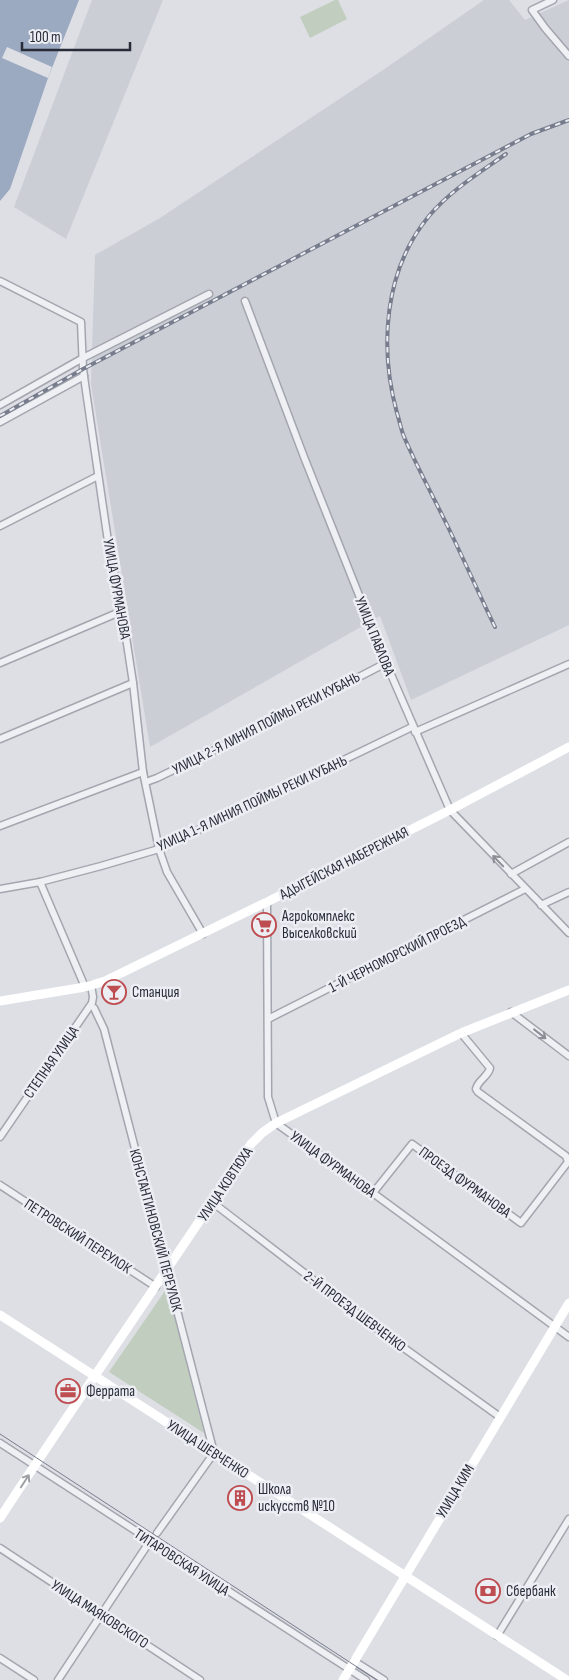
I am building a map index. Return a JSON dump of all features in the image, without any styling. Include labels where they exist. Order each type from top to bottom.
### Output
[{"type":"street","points":[[552,0],[532,10],[569,56]]},
{"type":"street","name":"УЛИЦА ФУРМАНОВА","points":[[0,281],[81,322],[84,376],[109,548],[134,682],[143,772],[159,849],[167,872],[203,934]]},
{"type":"street","points":[[0,405],[83,358],[209,294]]},
{"type":"street","name":"УЛИЦА ПАВЛОВА","points":[[245,301],[304,457],[386,662],[450,810],[569,933]]},
{"type":"street","points":[[0,422],[84,376]]},
{"type":"street","points":[[0,526],[98,476]]},
{"type":"street","points":[[0,663],[122,611]]},
{"type":"street","name":"УЛИЦА 2-Я ЛИНИЯ ПОЙМЫ РЕКИ КУБАНЬ","points":[[146,782],[270,723],[386,662]]},
{"type":"street","name":"УЛИЦА 1-Я ЛИНИЯ ПОЙМЫ РЕКИ КУБАНЬ","points":[[0,889],[40,882],[159,849],[414,729],[569,664]]},
{"type":"street","points":[[0,740],[134,682]]},
{"type":"street","name":"АДЫГЕЙСКАЯ НАБЕРЕЖНАЯ","points":[[0,1001],[88,986],[105,981],[450,810],[569,747]]},
{"type":"street","points":[[0,826],[143,772]]},
{"type":"street","points":[[511,874],[569,842]]},
{"type":"street","points":[[40,882],[88,986]]},
{"type":"street","name":"1-Й ЧЕРНОМОРСКИЙ ПРОЕЗД","points":[[268,1019],[525,889]]},
{"type":"street","points":[[541,905],[569,892]]},
{"type":"street","name":"УЛИЦА ФУРМАНОВА","points":[[267,902],[268,1097],[276,1123],[374,1193],[569,1338]]},
{"type":"street","name":"СТЕПНАЯ УЛИЦА","points":[[0,1137],[92,1004],[88,986]]},
{"type":"street","name":"УЛИЦА КОВТЮХА","points":[[0,1518],[251,1144],[262,1133],[276,1123],[461,1033],[569,990]]},
{"type":"street","name":"КОНСТАНТИНОВСКИЙ ПЕРЕУЛОК","points":[[94,1008],[104,1029],[214,1454]]},
{"type":"street","points":[[511,1012],[569,1056]]},
{"type":"street","name":"ПРОЕЗД ФУРМАНОВА","points":[[374,1193],[412,1144],[521,1223],[568,1162],[566,1156],[478,1092],[476,1089],[477,1084],[489,1072],[490,1068],[461,1033]]},
{"type":"street","name":"ПЕТРОВСКИЙ ПЕРЕУЛОК","points":[[0,1185],[156,1287]]},
{"type":"street","name":"2-Й ПРОЕЗД ШЕВЧЕНКО","points":[[212,1202],[372,1325],[500,1417]]},
{"type":"street","name":"УЛИЦА КИМ","points":[[343,1680],[554,1326],[569,1304]]},
{"type":"street","name":"УЛИЦА ШЕВЧЕНКО","points":[[0,1315],[567,1680]]},
{"type":"street","name":"ТИТАРОВСКАЯ УЛИЦА","points":[[0,1443],[150,1541],[352,1665],[384,1680]]},
{"type":"street","points":[[157,1533],[214,1454]]},
{"type":"street","points":[[497,1636],[569,1519]]},
{"type":"street","points":[[58,1680],[150,1541]]},
{"type":"street","name":"УЛИЦА МАЯКОВСКОГО","points":[[0,1548],[200,1680]]},
{"type":"street","points":[[0,1658],[34,1680]]},
{"type":"street","name":"ТИТАРОВСКАЯ УЛИЦА","points":[[352,1665],[366,1680]]},
{"type":"shaded area","points":[[92,0],[163,0],[66,239],[14,207]]},
{"type":"shaded area","points":[[484,0],[509,0],[525,20],[569,0],[569,625],[411,700],[380,616],[150,747],[91,384],[95,255],[160,218],[383,70]]},
{"type":"green space","points":[[338,0],[347,19],[310,38],[300,17]]},
{"type":"green space","points":[[167,1288],[204,1433],[109,1372]]},
{"type":"water","points":[[0,0],[79,0],[48,78],[10,189],[0,201]]},
{"type":"pier","points":[[7,47],[52,67],[48,78],[2,58]]},
{"type":"tram line","points":[[0,1434],[377,1680]]},
{"type":"railway","points":[[0,416],[83,369],[531,134],[569,120]]},
{"type":"railway","points":[[495,627],[404,436],[391,388],[387,336],[389,310],[394,285],[402,260],[414,237],[429,216],[447,198],[506,154]]},
{"type":"place","name":"Агрокомплекс Выселковский","points":[[264,925]]},
{"type":"place","name":"Станция","points":[[114,992]]},
{"type":"place","name":"Феррата","points":[[68,1391]]},
{"type":"place","name":"Школа искусств №10","points":[[240,1498]]},
{"type":"place","name":"Сбербанк","points":[[488,1591]]}]
